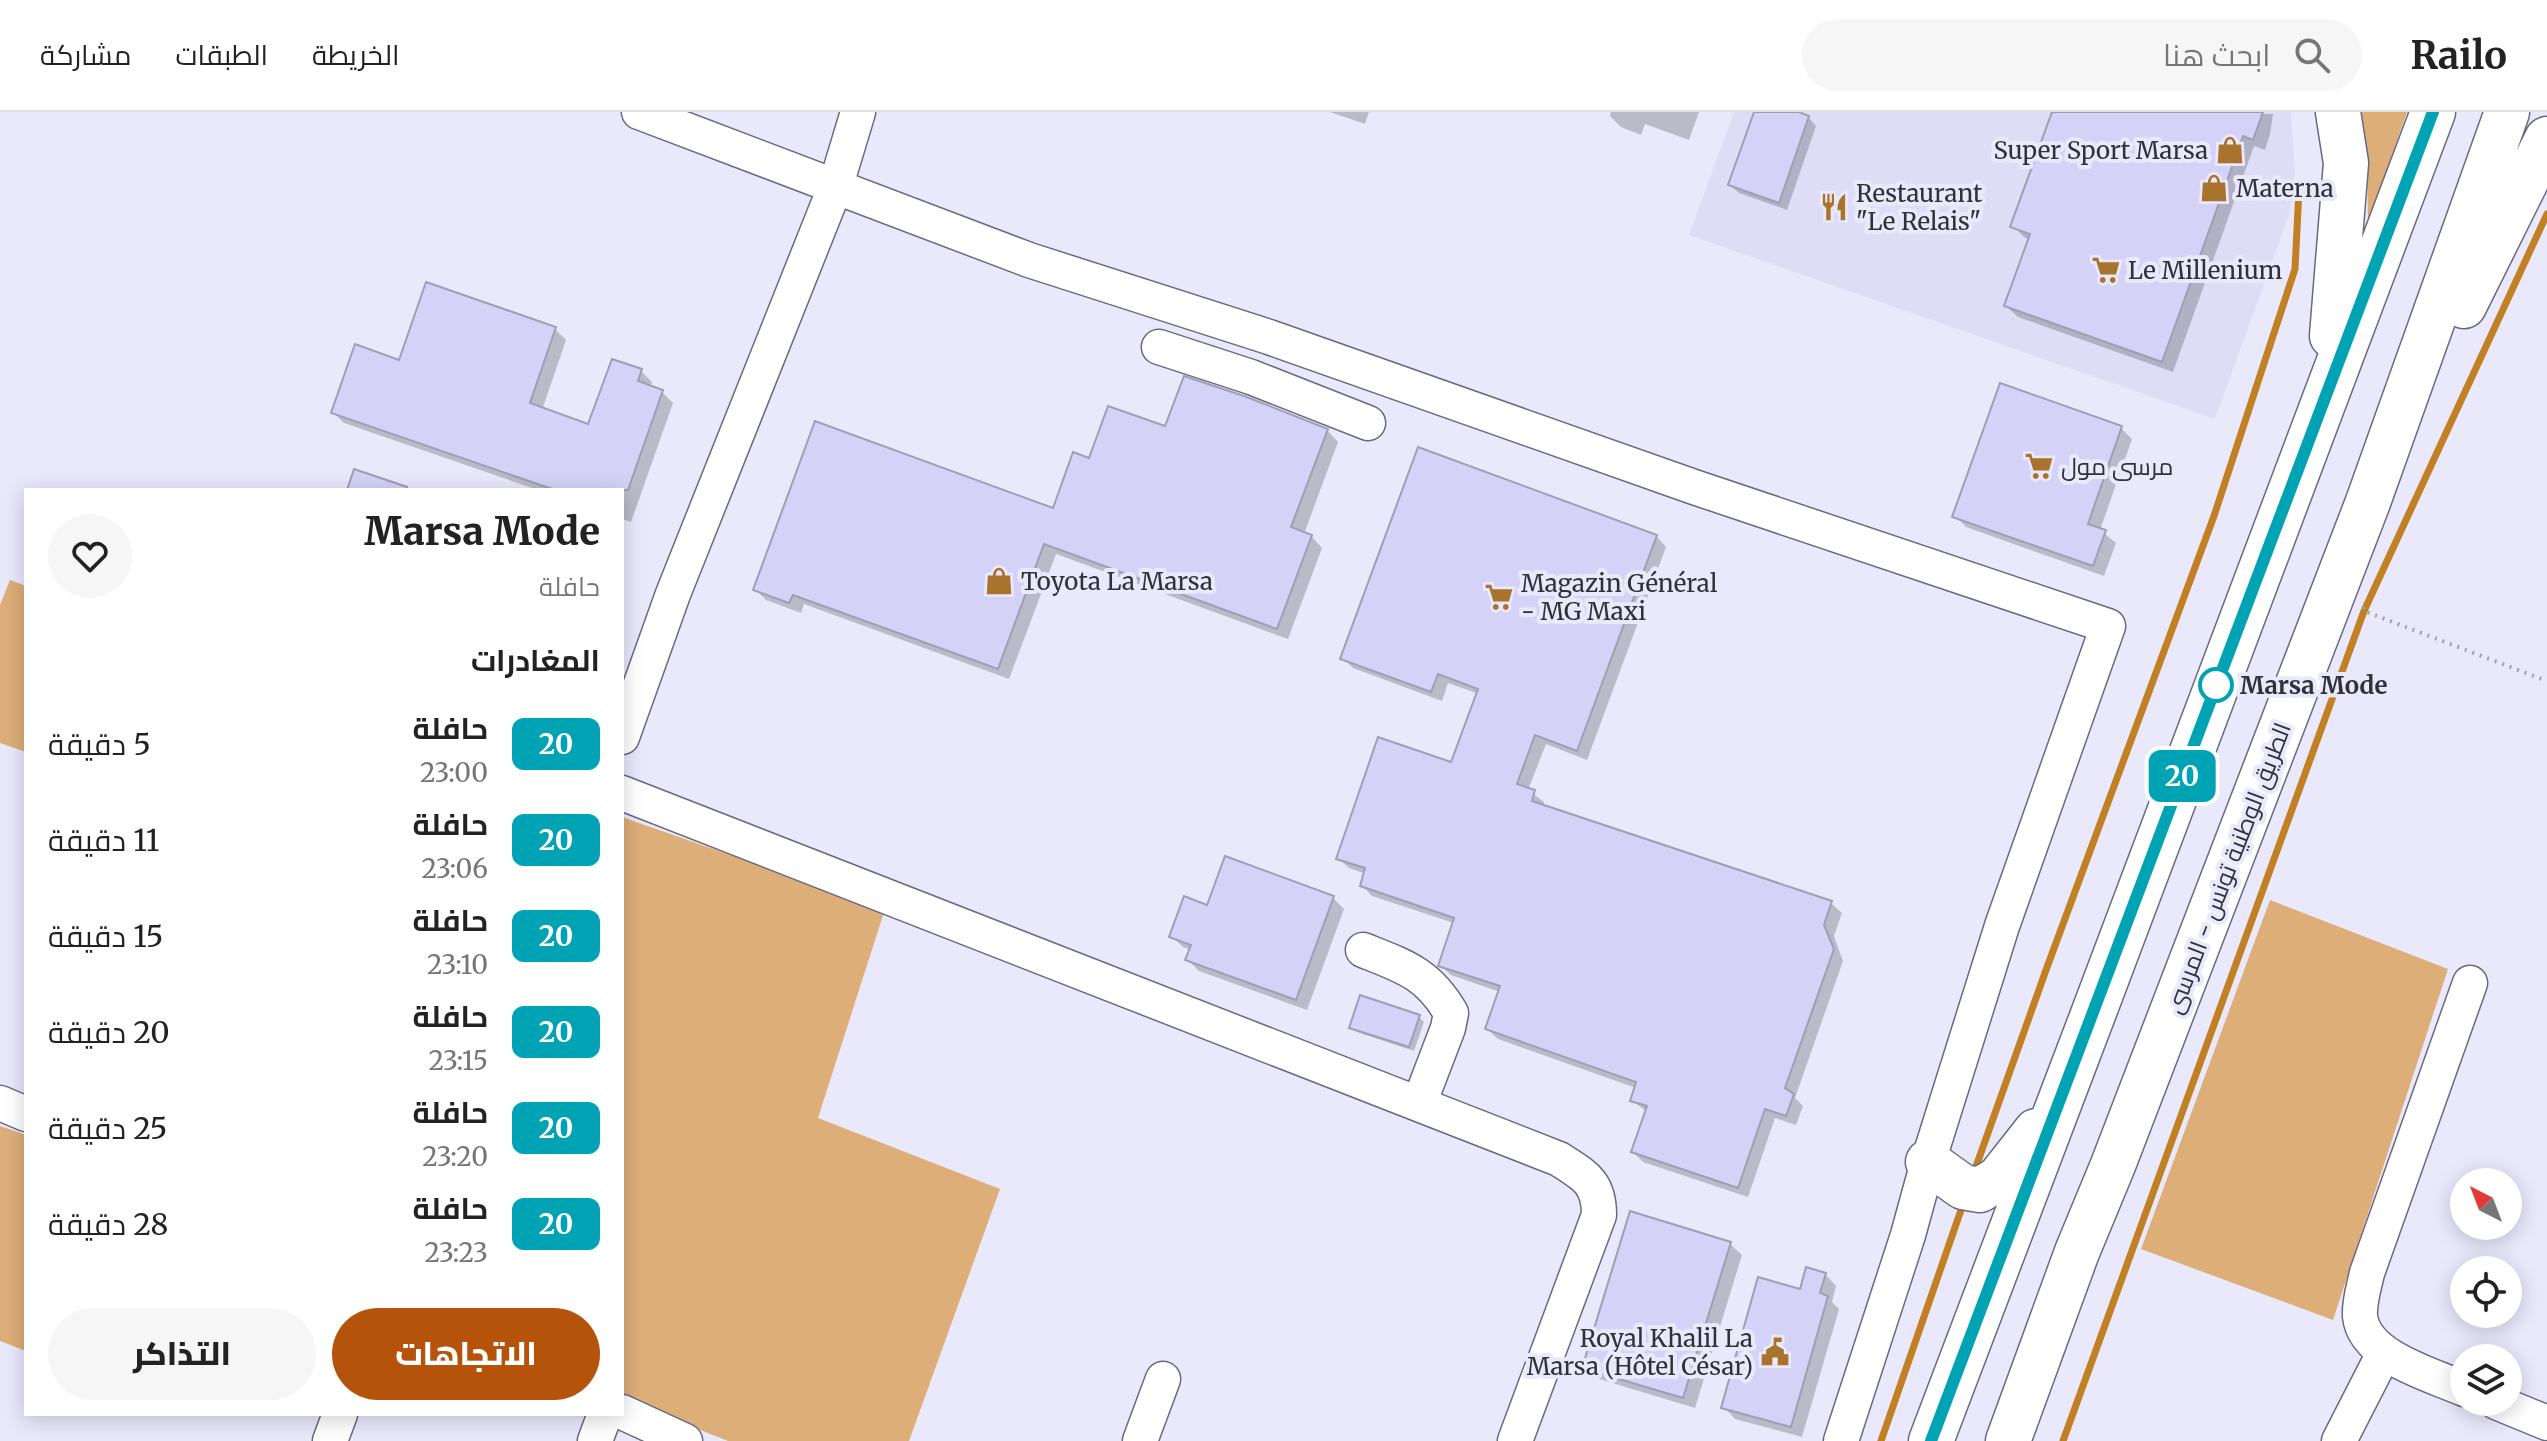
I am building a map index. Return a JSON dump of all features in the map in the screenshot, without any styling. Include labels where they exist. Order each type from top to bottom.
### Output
[{"type":"highway","points":[[2277,519],[2332,339],[2346,163],[2338,112]]},
{"type":"highway","points":[[1931,1441],[2433,112]]},
{"type":"highway","name":"الطريق الوطنية تونس - المرسى","points":[[2008,1441],[2077,1252],[2349,554],[2507,112]]},
{"type":"highway","points":[[2368,502],[2547,139]]},
{"type":"highway","points":[[1928,1162],[1970,1189],[1989,1187],[2064,1094]]},
{"type":"street","points":[[639,112],[1029,260],[1269,337],[1694,487],[2108,626],[2002,926],[1908,1235],[1841,1441]]},
{"type":"street","points":[[624,731],[673,594],[836,185],[858,112]]},
{"type":"street","points":[[1159,347],[1251,377],[1368,423]]},
{"type":"street","points":[[624,794],[1559,1159],[1589,1179],[1599,1197],[1599,1215],[1515,1441]]},
{"type":"street","points":[[1363,950],[1416,972],[1442,997],[1451,1013],[1419,1104]]},
{"type":"street","points":[[2450,1383],[2384,1353],[2367,1335],[2360,1319],[2367,1273],[2470,983]]},
{"type":"street","points":[[2339,1441],[2384,1353]]},
{"type":"street","points":[[1140,1441],[1163,1379]]},
{"type":"street","points":[[624,1413],[685,1441]]},
{"type":"street","points":[[2522,1413],[2547,1423]]},
{"type":"street","points":[[330,1441],[339,1416]]},
{"type":"street","points":[[595,1441],[604,1416]]},
{"type":"path","points":[[2349,554],[2364,611],[2547,681]]},
{"type":"shaded area","points":[[1734,112],[2291,112],[2295,171],[2289,215],[2215,419],[1689,235]]},
{"type":"shaded area","points":[[2361,112],[2407,112],[2368,223],[2367,159]]},
{"type":"shaded area","points":[[10,580],[24,585],[24,751],[0,743],[0,605]]},
{"type":"shaded area","points":[[624,818],[885,909],[818,1118],[1000,1189],[909,1441],[728,1441],[624,1400]]},
{"type":"shaded area","points":[[2270,900],[2448,969],[2333,1320],[2141,1249]]},
{"type":"shaded area","points":[[0,1126],[24,1134],[24,1350],[0,1341]]},
{"type":"building","points":[[1754,112],[1799,112],[1809,116],[1779,203],[1728,185]]},
{"type":"building","name":"Le Millenium","points":[[2052,112],[2263,112],[2253,140],[2243,136],[2162,362],[2004,306],[2030,234],[2010,227]]},
{"type":"building","points":[[426,282],[556,327],[530,403],[588,424],[612,359],[642,369],[638,381],[663,390],[628,490],[549,488],[331,413],[355,344],[399,360]]},
{"type":"building","points":[[1184,376],[1328,429],[1291,527],[1312,535],[1277,629],[1044,544],[998,669],[793,595],[789,603],[753,590],[815,421],[1053,508],[1073,452],[1089,458],[1108,406],[1165,426]]},
{"type":"building","name":"مرسى مول","points":[[2000,383],[2122,426],[2088,524],[2106,530],[2093,566],[1952,517]]},
{"type":"building","points":[[1418,447],[1657,535],[1577,751],[1535,735],[1517,784],[1535,790],[1532,801],[1832,901],[1824,925],[1834,949],[1785,1088],[1794,1094],[1786,1116],[1765,1109],[1738,1188],[1631,1152],[1647,1106],[1630,1101],[1636,1082],[1485,1029],[1500,986],[1438,966],[1454,918],[1360,886],[1365,868],[1336,859],[1378,737],[1451,762],[1478,689],[1438,674],[1431,692],[1340,659]]},
{"type":"building","points":[[354,469],[407,487],[407,488],[348,488]]},
{"type":"building","points":[[1225,856],[1334,896],[1296,1000],[1185,960],[1191,945],[1169,937],[1184,896],[1207,905]]},
{"type":"building","points":[[1360,995],[1420,1015],[1409,1047],[1349,1028]]},
{"type":"building","points":[[1630,1211],[1731,1242],[1683,1398],[1582,1368]]},
{"type":"building","name":"Royal Khalil La Marsa (Hôtel César)","points":[[1806,1267],[1826,1273],[1820,1293],[1828,1296],[1791,1427],[1721,1408],[1758,1277],[1800,1289]]},
{"type":"waterway","points":[[1973,1175],[2214,516],[2295,269],[2299,189]]},
{"type":"waterway","points":[[2063,1441],[2364,611],[2547,214]]},
{"type":"waterway","points":[[1881,1441],[1961,1210]]},
{"type":"bus line","name":"20","points":[[1931,1441],[2433,112]]},
{"type":"place","name":"Super Sport Marsa","points":[[2230,150]]},
{"type":"place","name":"Materna","points":[[2214,188]]},
{"type":"place","name":"Restaurant \"Le Relais\"","points":[[1834,207]]},
{"type":"place","name":"Le Millenium","points":[[2106,270]]},
{"type":"place","name":"مرسى مول","points":[[2039,466]]},
{"type":"place","name":"Toyota La Marsa","points":[[999,581]]},
{"type":"place","name":"Magazin Général - MG Maxi","points":[[1499,597]]},
{"type":"place","name":"Marsa Mode","points":[[2216,685]]},
{"type":"place","name":"Royal Khalil La Marsa (Hôtel César)","points":[[1775,1352]]}]
